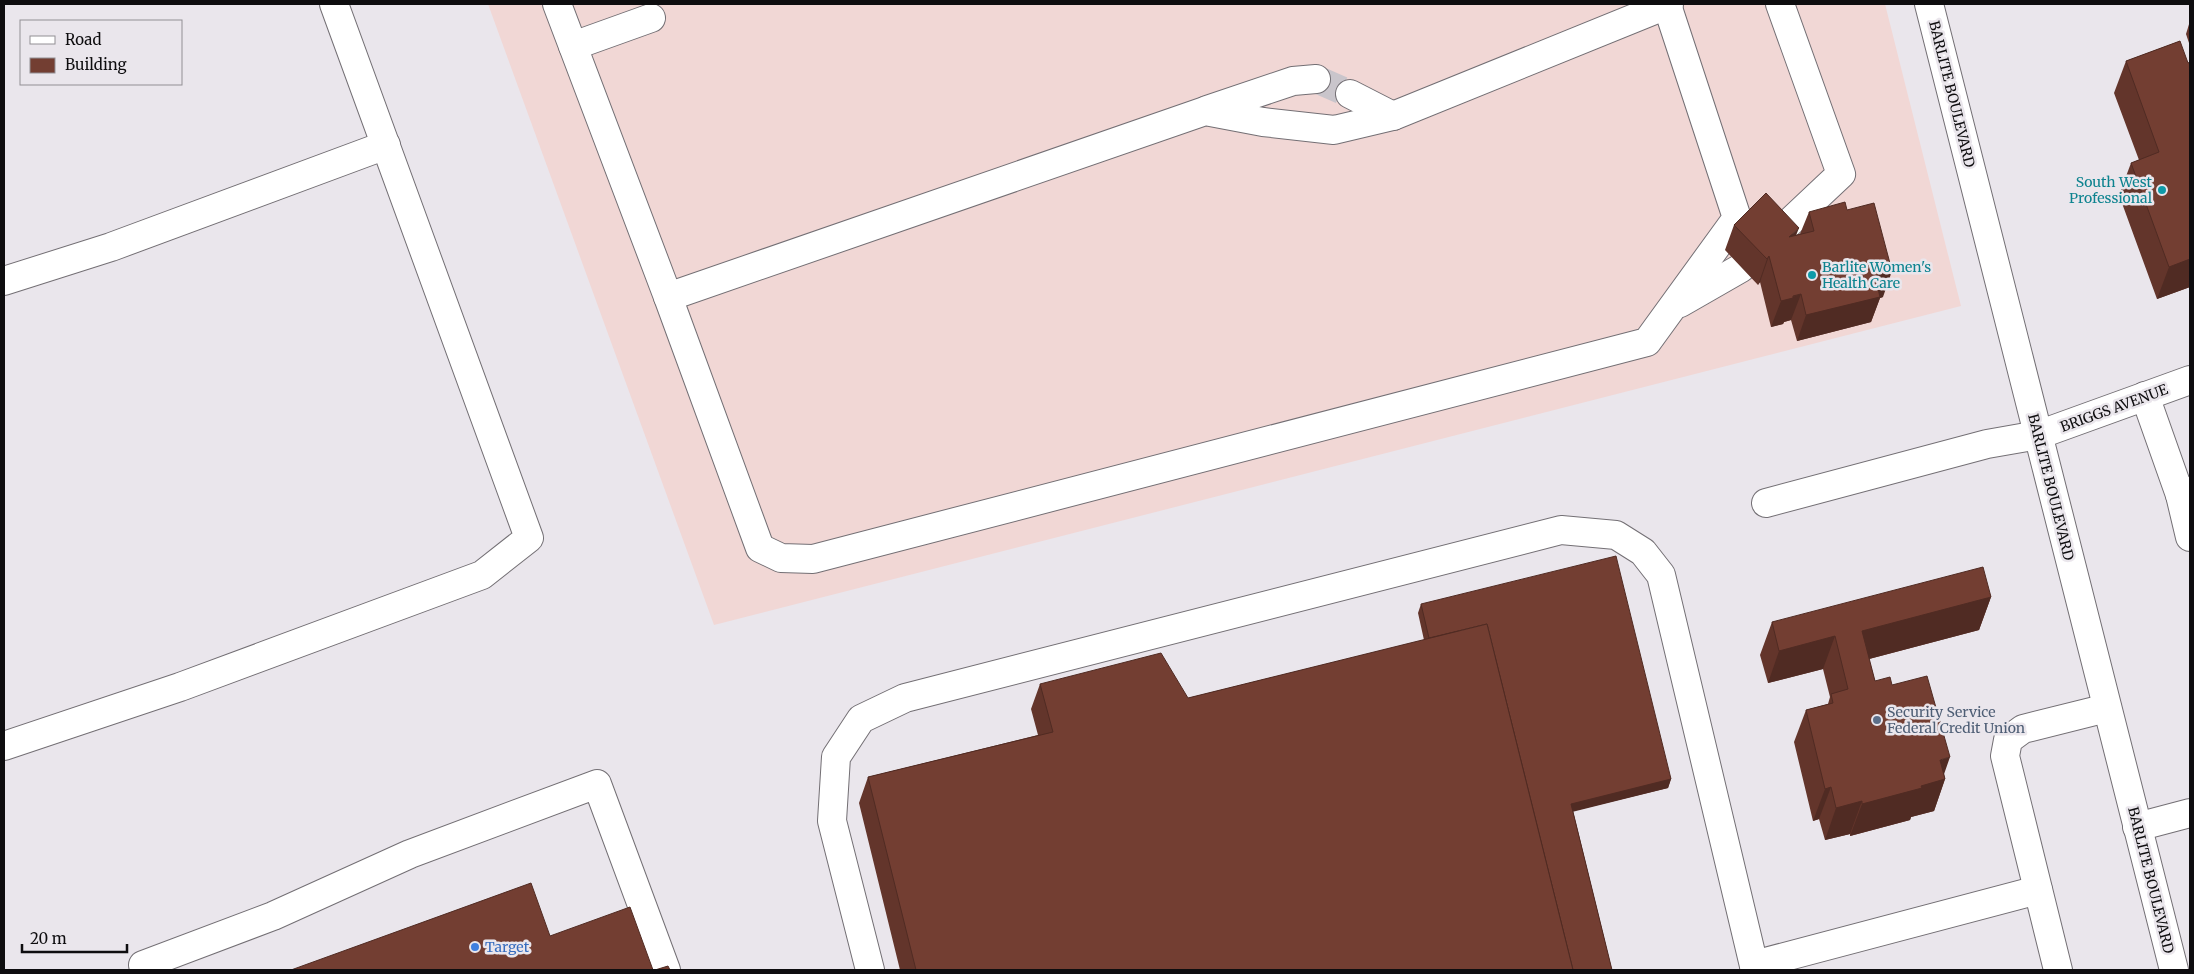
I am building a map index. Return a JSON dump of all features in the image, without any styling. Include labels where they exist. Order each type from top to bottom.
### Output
[{"type":"street","points":[[4,746],[180,687],[482,575],[528,538],[334,4]]},
{"type":"street","points":[[557,4],[668,297],[760,548],[781,558],[813,559],[1647,342],[1737,218],[1668,4],[1392,116],[1334,130],[1263,122],[1205,111]]},
{"type":"street","points":[[1774,237],[1841,174],[1780,4]]},
{"type":"street","name":"BARLITE BOULEVARD","points":[[1929,4],[2137,827],[2168,969]]},
{"type":"street","points":[[573,46],[651,18]]},
{"type":"street","points":[[668,297],[1293,81],[1316,79]]},
{"type":"street","points":[[1350,94],[1392,116]]},
{"type":"street","points":[[4,282],[111,247],[386,145]]},
{"type":"street","points":[[1670,309],[1741,268]]},
{"type":"street","name":"BRIGGS AVENUE","points":[[1766,504],[1987,444],[2038,435],[2190,380]]},
{"type":"street","points":[[2145,396],[2185,493],[2190,537]]},
{"type":"street","points":[[870,970],[832,821],[836,757],[861,719],[905,698],[1561,530],[1616,535],[1643,552],[1661,575],[1754,968],[2038,890]]},
{"type":"street","points":[[2058,970],[2005,756],[2008,740],[2023,729],[2107,708]]},
{"type":"street","points":[[139,968],[273,916],[410,854],[597,784],[666,970]]},
{"type":"street","points":[[2137,827],[2190,813]]},
{"type":"shaded area","points":[[488,4],[1885,4],[1961,306],[714,625]]},
{"type":"building","name":"South West Professional","points":[[2180,41],[2188,63],[2190,62],[2190,259],[2169,267],[2131,163],[2159,152],[2126,61]]},
{"type":"building","name":"Barlite Women's Health Care","points":[[1766,193],[1799,228],[1789,237],[1814,231],[1809,212],[1845,202],[1847,210],[1874,203],[1892,271],[1875,276],[1880,297],[1806,315],[1801,294],[1781,301],[1769,256],[1767,259],[1734,225]]},
{"type":"building","points":[[1616,556],[1671,779],[1571,804],[1612,970],[1573,970],[1487,624],[1429,638],[1421,604]]},
{"type":"building","points":[[1983,567],[1991,597],[1862,631],[1875,681],[1890,677],[1892,685],[1927,676],[1950,757],[1940,760],[1945,779],[1921,786],[1922,788],[1862,804],[1862,801],[1836,808],[1831,787],[1825,789],[1806,710],[1833,703],[1831,694],[1848,689],[1835,636],[1779,651],[1772,622]]},
{"type":"building","points":[[1487,624],[1573,970],[916,970],[868,777],[1053,732],[1040,684],[1161,653],[1188,698]]},
{"type":"building","points":[[531,883],[550,936],[630,907],[653,970],[291,970]]},
{"type":"building","points":[[668,966],[670,970],[655,970]]},
{"type":"tunnel","points":[[1316,79],[1350,94]]},
{"type":"place","name":"South West Professional","points":[[2162,190]]},
{"type":"place","name":"Barlite Women's Health Care","points":[[1812,275]]},
{"type":"place","name":"Security Service Federal Credit Union","points":[[1877,720]]},
{"type":"place","name":"Target","points":[[475,947]]}]
